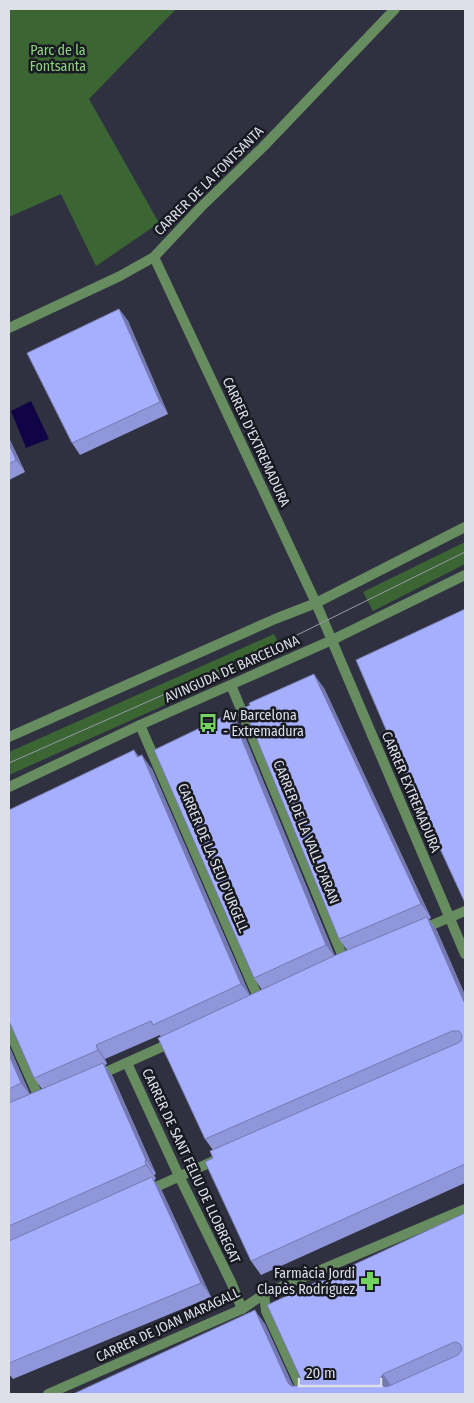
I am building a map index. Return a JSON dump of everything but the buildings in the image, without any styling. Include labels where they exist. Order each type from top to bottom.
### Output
[{"type":"street","name":"CARRER DE LA FONTSANTA","points":[[9,328],[120,276],[154,257],[200,208],[263,147],[395,9]]},
{"type":"street","name":"CARRER D'EXTREMADURA","points":[[154,257],[332,640]]},
{"type":"street","name":"AVINGUDA DE BARCELONA","points":[[9,737],[266,623],[316,603],[465,527]]},
{"type":"street","name":"AVINGUDA DE BARCELONA","points":[[9,787],[332,640],[465,575]]},
{"type":"street","name":"CARRER EXTREMADURA","points":[[332,640],[465,954]]},
{"type":"street","name":"CARRER DE LA VALL D'ARAN","points":[[231,685],[345,962]]},
{"type":"street","name":"CARRER DE LA SEU D'URGELL","points":[[140,726],[260,1002]]},
{"type":"street","points":[[414,932],[465,911]]},
{"type":"street","points":[[9,1030],[40,1100]]},
{"type":"street","points":[[84,1081],[182,1038]]},
{"type":"street","name":"CARRER DE SANT FELIU DE LLOBREGAT","points":[[127,1063],[242,1308]]},
{"type":"street","points":[[134,1196],[226,1155]]},
{"type":"street","name":"CARRER DE JOAN MARAGALL","points":[[48,1394],[242,1308],[264,1294],[465,1209]]},
{"type":"street","points":[[264,1294],[266,1311],[304,1394]]},
{"type":"green space","name":"Parc de la Fontsanta","points":[[9,9],[176,9],[89,99],[159,223],[96,266],[61,194],[9,217]]},
{"type":"green space","points":[[465,542],[465,564],[373,611],[363,592]]},
{"type":"green space","points":[[274,634],[283,652],[9,775],[9,752]]},
{"type":"shaded area","points":[[31,401],[49,439],[26,448],[11,411]]},
{"type":"tram line","points":[[9,763],[285,641],[465,552]]},
{"type":"place","name":"Av Barcelona - Extremadura","points":[[208,723]]},
{"type":"place","name":"Farmàcia Jordi Clapès Rodríguez","points":[[370,1281]]}]
